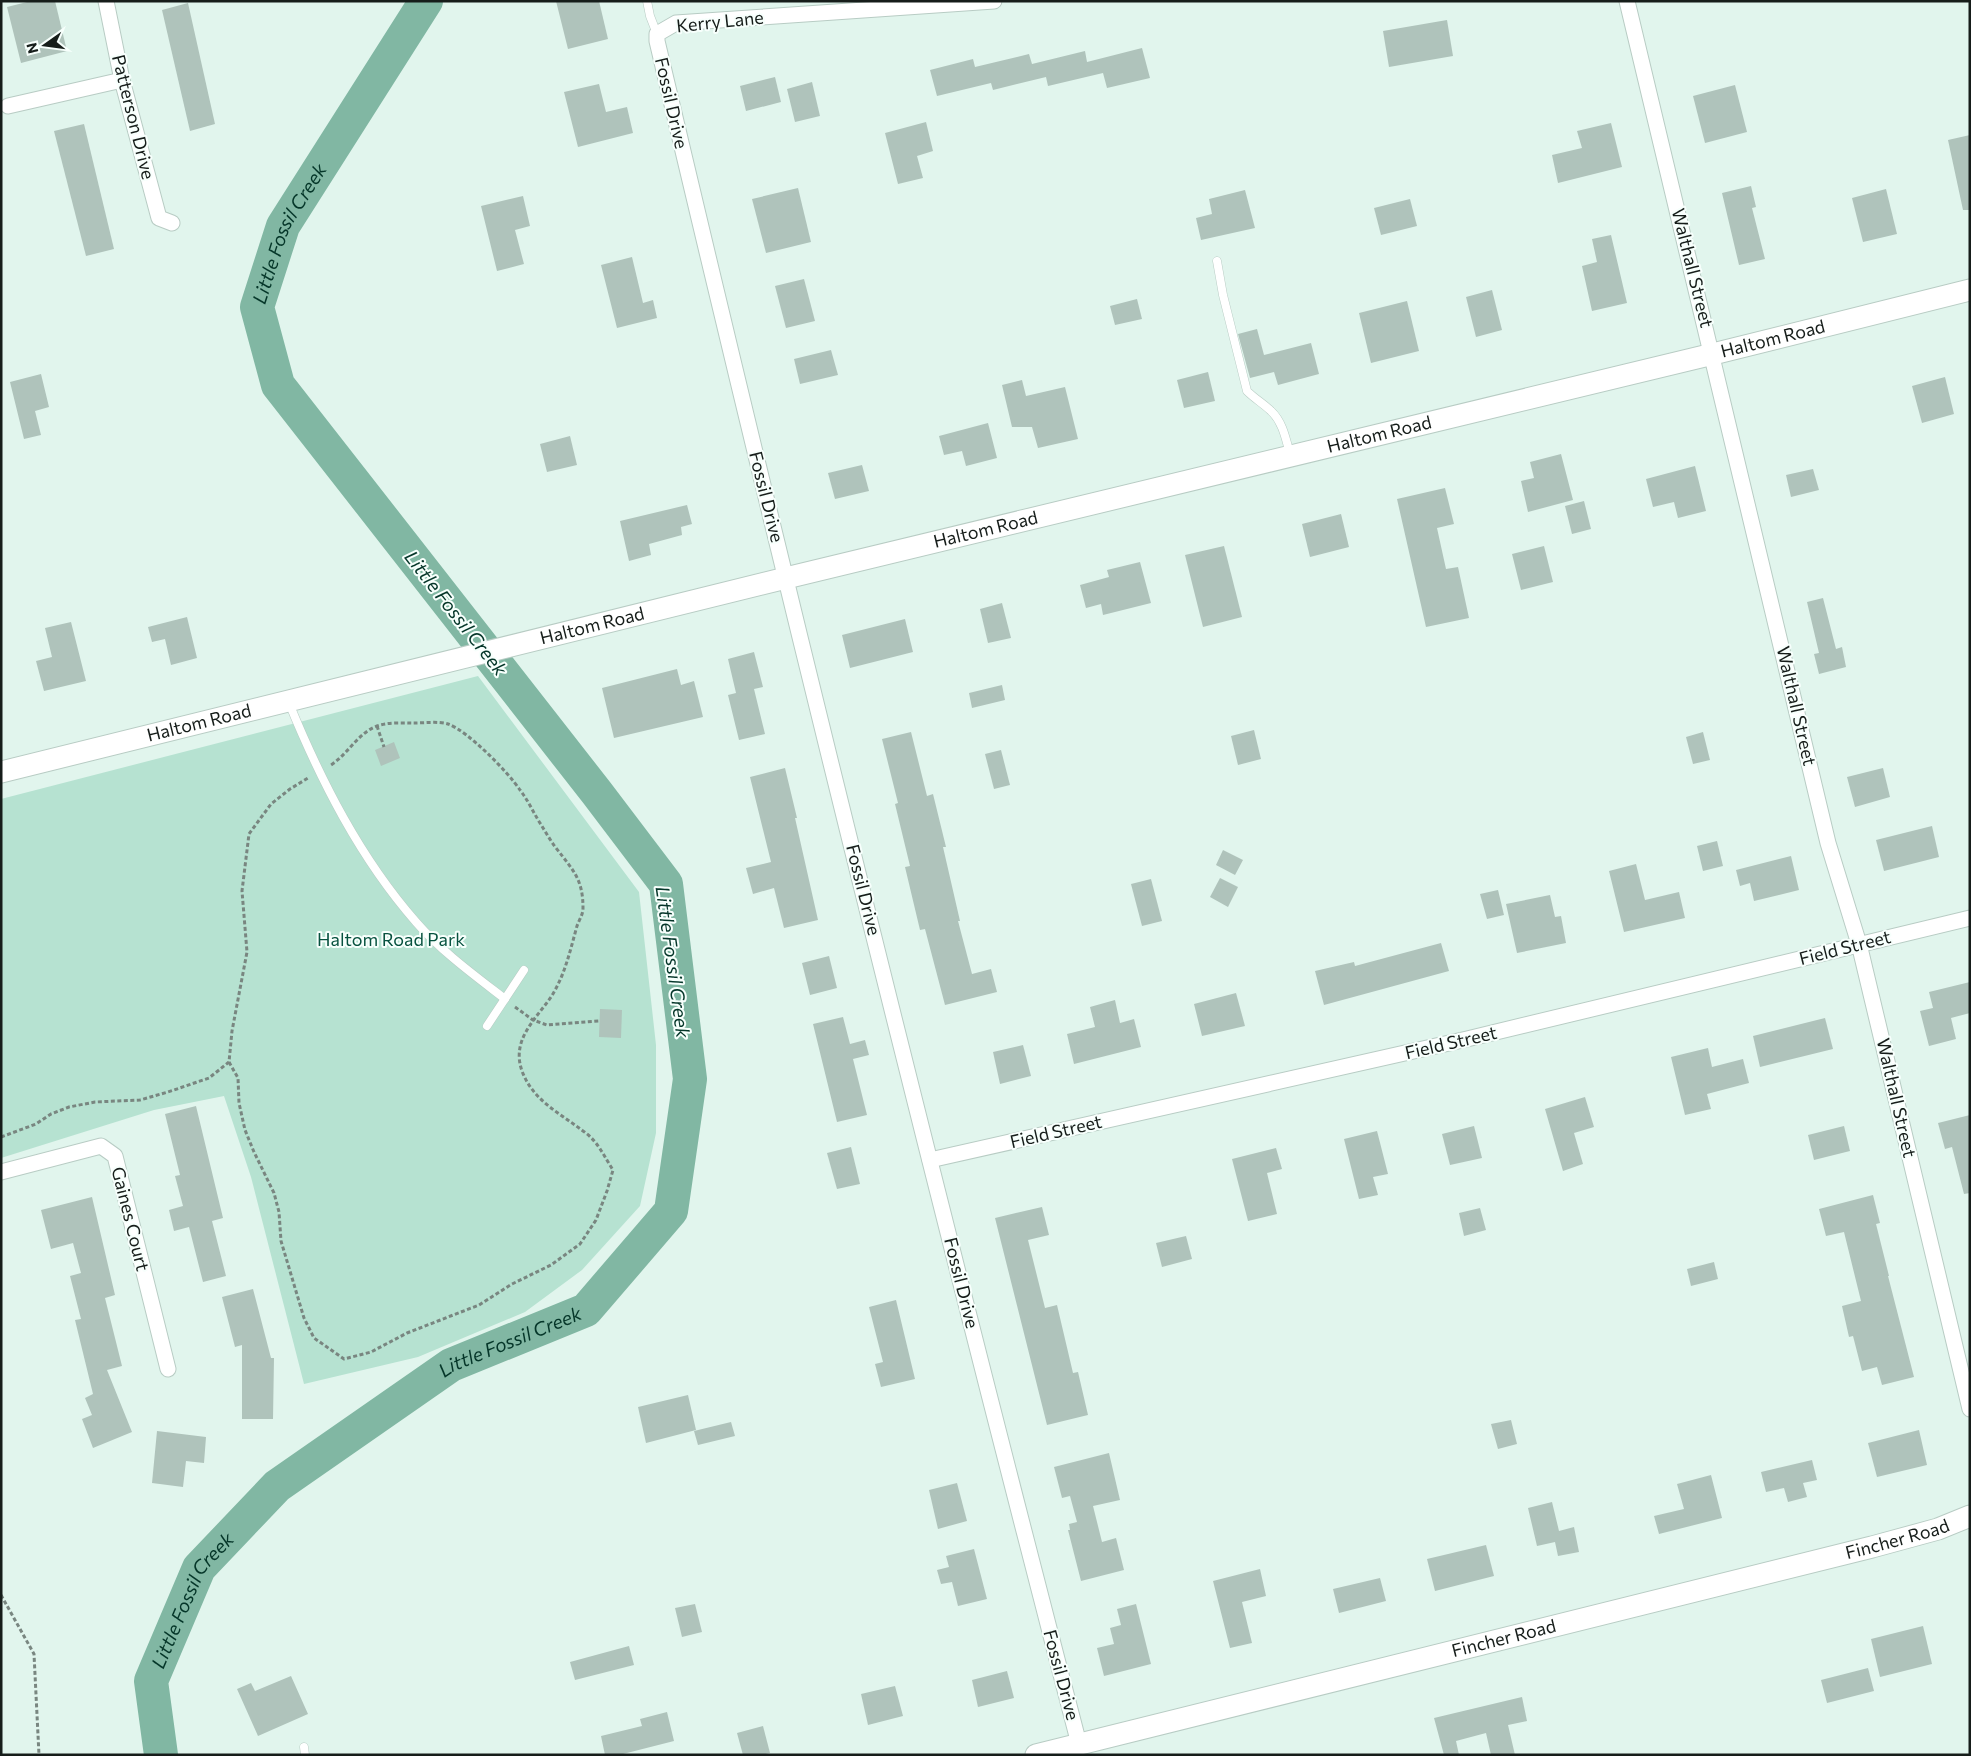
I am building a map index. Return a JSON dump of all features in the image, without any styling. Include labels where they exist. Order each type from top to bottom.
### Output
[{"type":"main road","name":"Haltom Road","points":[[1,772],[786,578],[1970,290]]},
{"type":"main road","name":"Fincher Road","points":[[1036,1755],[1872,1547],[1938,1529],[1970,1516]]},
{"type":"street","name":"Patterson Drive","points":[[106,1],[122,80],[159,218],[172,223]]},
{"type":"street","name":"Kerry Lane","points":[[657,34],[676,23],[994,1]]},
{"type":"street","name":"Walthall Street","points":[[1627,1],[1713,354],[1828,843],[1860,944],[1970,1409]]},
{"type":"street","name":"Fossil Drive","points":[[657,34],[657,41],[697,213],[786,578],[1000,1442],[1079,1744]]},
{"type":"street","points":[[8,106],[122,80]]},
{"type":"street","name":"Field Street","points":[[930,1160],[1467,1039],[1970,918]]},
{"type":"street","name":"Gaines Court","points":[[1,1172],[101,1146],[115,1156],[168,1369]]},
{"type":"lane","points":[[647,1],[657,34]]},
{"type":"lane","points":[[1217,260],[1223,295],[1247,391],[1271,411],[1280,423],[1291,456]]},
{"type":"lane","points":[[288,701],[319,772],[371,863],[416,923],[460,964],[505,999]]},
{"type":"lane","points":[[487,1026],[524,970]]},
{"type":"path","points":[[396,723],[447,724],[465,733],[501,768],[520,790],[530,809],[577,876],[582,894],[583,911],[577,924],[570,955],[551,996],[526,1030],[520,1047],[522,1070],[546,1106],[584,1131],[598,1146],[613,1170],[596,1220],[580,1244],[551,1266],[512,1284],[479,1305],[406,1333],[371,1352],[344,1359],[314,1338],[304,1318],[281,1242],[279,1212],[274,1193],[245,1130],[239,1103],[238,1078],[229,1062],[232,1031],[247,952],[242,891],[250,834],[271,804],[290,789],[319,772],[348,751],[361,735],[377,726],[396,723]]},
{"type":"path","points":[[377,726],[384,746]]},
{"type":"path","points":[[505,999],[533,1020],[547,1025],[599,1021]]},
{"type":"path","points":[[1,1137],[36,1124],[51,1114],[70,1107],[95,1102],[140,1100],[168,1092],[209,1078],[229,1062]]},
{"type":"path","points":[[1,1595],[34,1654],[39,1755]]},
{"type":"green space","name":"Haltom Road Park","points":[[478,676],[639,892],[656,1045],[656,1133],[640,1206],[582,1270],[525,1312],[418,1357],[304,1384],[251,1177],[224,1096],[154,1110],[1,1158],[1,799]]},
{"type":"building","points":[[31,1],[55,1],[67,51],[21,63],[7,7]]},
{"type":"building","points":[[556,1],[599,1],[608,39],[568,49]]},
{"type":"building","points":[[188,3],[215,124],[190,131],[162,10]]},
{"type":"building","points":[[1447,20],[1453,56],[1389,67],[1383,31]]},
{"type":"building","points":[[1142,48],[1150,78],[1107,88],[1103,73],[1048,86],[1046,77],[993,90],[991,83],[937,96],[930,70],[973,59],[975,67],[1029,54],[1032,64],[1085,51],[1087,62]]},
{"type":"building","points":[[775,77],[781,102],[746,111],[740,86]]},
{"type":"building","points":[[812,82],[820,116],[795,122],[787,89]]},
{"type":"building","points":[[599,84],[606,112],[627,107],[633,133],[578,147],[564,92]]},
{"type":"building","points":[[1735,85],[1747,132],[1705,143],[1693,96]]},
{"type":"building","points":[[926,122],[933,151],[917,156],[923,178],[898,184],[885,133]]},
{"type":"building","points":[[1611,123],[1622,167],[1558,183],[1552,155],[1582,148],[1577,131]]},
{"type":"building","points":[[84,124],[114,249],[86,256],[54,131]]},
{"type":"building","points":[[1970,135],[1970,210],[1963,210],[1948,140]]},
{"type":"building","points":[[1751,186],[1756,207],[1752,208],[1765,259],[1739,265],[1722,193]]},
{"type":"building","points":[[798,188],[811,242],[766,253],[752,199]]},
{"type":"building","points":[[1886,189],[1897,234],[1863,242],[1852,198]]},
{"type":"building","points":[[1245,190],[1255,228],[1201,240],[1196,218],[1212,214],[1209,199]]},
{"type":"building","points":[[523,196],[530,226],[515,230],[524,264],[497,271],[481,206]]},
{"type":"building","points":[[1410,199],[1417,226],[1381,235],[1374,208]]},
{"type":"building","points":[[1611,235],[1627,303],[1592,311],[1582,266],[1597,262],[1592,239]]},
{"type":"building","points":[[632,257],[643,303],[653,300],[657,318],[617,328],[601,265]]},
{"type":"building","points":[[804,279],[815,321],[786,328],[775,286]]},
{"type":"building","points":[[1492,290],[1502,330],[1476,337],[1466,297]]},
{"type":"building","points":[[1137,299],[1142,319],[1115,325],[1110,306]]},
{"type":"building","points":[[1407,301],[1419,351],[1371,363],[1359,313]]},
{"type":"building","points":[[1257,329],[1264,355],[1311,343],[1319,374],[1278,385],[1274,372],[1250,378],[1238,334]]},
{"type":"building","points":[[831,350],[838,375],[800,384],[794,359]]},
{"type":"building","points":[[1208,372],[1215,401],[1184,408],[1177,380]]},
{"type":"building","points":[[41,374],[49,407],[35,411],[41,435],[24,439],[10,382]]},
{"type":"building","points":[[1945,377],[1954,414],[1922,423],[1912,386]]},
{"type":"building","points":[[1022,380],[1026,396],[1065,387],[1078,439],[1038,448],[1032,427],[1012,427],[1002,385]]},
{"type":"building","points":[[988,423],[997,458],[966,466],[962,451],[944,455],[939,436]]},
{"type":"building","points":[[570,436],[577,465],[547,472],[540,444]]},
{"type":"building","points":[[1561,454],[1573,500],[1528,512],[1521,481],[1534,478],[1530,462]]},
{"type":"building","points":[[862,465],[869,491],[835,499],[828,473]]},
{"type":"building","points":[[1695,466],[1706,511],[1678,518],[1674,502],[1653,507],[1646,479]]},
{"type":"building","points":[[1813,469],[1819,490],[1791,497],[1786,475]]},
{"type":"building","points":[[1445,488],[1454,524],[1437,528],[1446,569],[1458,567],[1469,618],[1426,627],[1397,499]]},
{"type":"building","points":[[1584,501],[1591,529],[1572,534],[1565,506]]},
{"type":"building","points":[[687,505],[692,524],[681,527],[682,535],[649,544],[651,555],[629,561],[620,521]]},
{"type":"building","points":[[1341,514],[1349,547],[1310,557],[1302,524]]},
{"type":"building","points":[[1224,546],[1242,617],[1203,627],[1185,555]]},
{"type":"building","points":[[1544,546],[1553,582],[1521,590],[1512,554]]},
{"type":"building","points":[[1140,562],[1151,603],[1103,615],[1101,604],[1086,608],[1080,585],[1109,577],[1107,570]]},
{"type":"building","points":[[1823,598],[1836,649],[1842,647],[1846,667],[1819,674],[1814,654],[1819,653],[1807,602]]},
{"type":"building","points":[[1002,603],[1011,638],[988,643],[980,609]]},
{"type":"building","points":[[187,617],[197,658],[171,665],[165,639],[152,642],[148,627]]},
{"type":"building","points":[[905,619],[913,652],[850,668],[842,635]]},
{"type":"building","points":[[71,622],[86,681],[44,691],[36,661],[52,657],[45,628]]},
{"type":"building","points":[[754,652],[763,687],[754,689],[765,734],[739,740],[728,695],[736,693],[728,659]]},
{"type":"building","points":[[677,669],[681,685],[694,681],[703,717],[614,738],[602,688]]},
{"type":"building","points":[[1002,685],[1005,700],[972,708],[969,693]]},
{"type":"building","points":[[1254,730],[1261,759],[1238,765],[1231,736]]},
{"type":"building","points":[[911,732],[927,796],[933,794],[946,847],[943,847],[960,921],[958,921],[972,974],[991,969],[997,992],[945,1005],[925,929],[920,930],[905,867],[910,866],[895,804],[898,803],[882,739]]},
{"type":"building","points":[[1703,732],[1710,760],[1693,764],[1686,737]]},
{"type":"building","points":[[394,742],[400,758],[381,766],[375,750]]},
{"type":"building","points":[[1001,750],[1010,785],[994,789],[985,754]]},
{"type":"building","points":[[785,768],[818,920],[784,928],[774,888],[753,894],[746,868],[771,862],[750,777]]},
{"type":"building","points":[[1883,768],[1890,797],[1855,807],[1847,777]]},
{"type":"building","points":[[1932,826],[1939,857],[1884,871],[1876,840]]},
{"type":"building","points":[[1717,841],[1723,866],[1703,871],[1697,846]]},
{"type":"building","points":[[1223,850],[1243,860],[1235,875],[1216,865]]},
{"type":"building","points":[[1791,856],[1799,890],[1754,901],[1750,883],[1740,886],[1736,870]]},
{"type":"building","points":[[1636,864],[1645,900],[1679,892],[1685,918],[1624,932],[1609,871]]},
{"type":"building","points":[[1220,878],[1238,887],[1228,907],[1210,897]]},
{"type":"building","points":[[1151,879],[1162,921],[1142,926],[1131,884]]},
{"type":"building","points":[[1498,890],[1504,915],[1487,919],[1480,894]]},
{"type":"building","points":[[1550,895],[1555,917],[1561,916],[1566,943],[1517,953],[1506,904]]},
{"type":"building","points":[[1441,943],[1449,971],[1324,1005],[1315,971],[1354,962],[1355,966]]},
{"type":"building","points":[[829,956],[837,988],[810,995],[802,963]]},
{"type":"building","points":[[1970,982],[1970,1013],[1951,1018],[1956,1039],[1929,1046],[1920,1011],[1933,1008],[1929,992]]},
{"type":"building","points":[[1236,993],[1245,1026],[1202,1036],[1194,1004]]},
{"type":"building","points":[[1115,1000],[1120,1023],[1134,1019],[1141,1047],[1074,1064],[1067,1034],[1095,1027],[1090,1007]]},
{"type":"building","points":[[600,1009],[622,1010],[621,1038],[599,1037]]},
{"type":"building","points":[[843,1017],[850,1044],[865,1040],[869,1055],[853,1059],[867,1115],[837,1122],[813,1024]]},
{"type":"building","points":[[1825,1018],[1833,1049],[1760,1067],[1753,1036]]},
{"type":"building","points":[[1023,1045],[1031,1076],[1000,1084],[993,1052]]},
{"type":"building","points":[[1708,1048],[1712,1067],[1743,1059],[1749,1083],[1707,1094],[1711,1109],[1685,1115],[1671,1057]]},
{"type":"building","points":[[1585,1097],[1594,1127],[1574,1133],[1583,1164],[1563,1171],[1545,1109]]},
{"type":"building","points":[[196,1106],[223,1218],[212,1221],[226,1276],[203,1282],[189,1227],[174,1231],[169,1210],[183,1206],[175,1176],[180,1175],[165,1114]]},
{"type":"building","points":[[1970,1115],[1970,1193],[1964,1194],[1952,1147],[1945,1149],[1938,1123]]},
{"type":"building","points":[[1474,1126],[1482,1158],[1450,1165],[1442,1134]]},
{"type":"building","points":[[1844,1126],[1850,1151],[1814,1160],[1808,1135]]},
{"type":"building","points":[[1377,1131],[1388,1174],[1373,1177],[1378,1195],[1359,1199],[1344,1139]]},
{"type":"building","points":[[851,1147],[860,1184],[837,1189],[827,1153]]},
{"type":"building","points":[[1276,1148],[1282,1169],[1267,1173],[1277,1214],[1248,1221],[1232,1159]]},
{"type":"building","points":[[1873,1195],[1880,1223],[1876,1224],[1914,1377],[1882,1385],[1877,1367],[1862,1371],[1853,1336],[1849,1337],[1842,1306],[1861,1301],[1844,1232],[1826,1236],[1819,1209]]},
{"type":"building","points":[[92,1197],[115,1295],[105,1298],[122,1366],[107,1370],[132,1432],[93,1448],[82,1419],[92,1415],[85,1398],[93,1394],[75,1320],[81,1319],[70,1276],[81,1273],[73,1243],[51,1249],[41,1210]]},
{"type":"building","points":[[1042,1207],[1049,1235],[1028,1240],[1045,1308],[1057,1305],[1073,1373],[1078,1372],[1088,1415],[1047,1425],[995,1218]]},
{"type":"building","points":[[1480,1208],[1486,1230],[1464,1236],[1459,1213]]},
{"type":"building","points":[[1186,1236],[1192,1259],[1162,1267],[1156,1243]]},
{"type":"building","points":[[1714,1262],[1718,1279],[1691,1286],[1687,1269]]},
{"type":"building","points":[[253,1289],[271,1358],[274,1358],[273,1419],[242,1419],[242,1345],[235,1347],[222,1297]]},
{"type":"building","points":[[896,1300],[915,1379],[881,1387],[875,1364],[883,1362],[869,1307]]},
{"type":"building","points":[[688,1395],[696,1430],[646,1443],[638,1407]]},
{"type":"building","points":[[1511,1420],[1517,1444],[1498,1449],[1491,1424]]},
{"type":"building","points":[[731,1422],[735,1436],[698,1445],[694,1431]]},
{"type":"building","points":[[1919,1430],[1927,1465],[1877,1477],[1868,1443]]},
{"type":"building","points":[[157,1431],[206,1437],[204,1463],[186,1461],[183,1487],[152,1483]]},
{"type":"building","points":[[1109,1453],[1120,1500],[1093,1506],[1102,1542],[1116,1538],[1124,1570],[1081,1581],[1068,1530],[1070,1530],[1069,1524],[1077,1522],[1070,1496],[1062,1498],[1054,1467]]},
{"type":"building","points":[[1812,1460],[1817,1480],[1803,1483],[1807,1497],[1788,1502],[1784,1488],[1766,1492],[1761,1472]]},
{"type":"building","points":[[1711,1475],[1722,1518],[1659,1534],[1654,1516],[1684,1509],[1677,1484]]},
{"type":"building","points":[[957,1483],[967,1521],[938,1529],[929,1490]]},
{"type":"building","points":[[1552,1502],[1559,1531],[1574,1527],[1579,1552],[1558,1556],[1555,1542],[1537,1546],[1528,1508]]},
{"type":"building","points":[[1486,1545],[1494,1576],[1435,1591],[1427,1559]]},
{"type":"building","points":[[974,1549],[987,1599],[958,1606],[952,1582],[941,1584],[937,1570],[949,1567],[946,1556]]},
{"type":"building","points":[[1260,1569],[1266,1596],[1242,1602],[1252,1643],[1230,1648],[1213,1581]]},
{"type":"building","points":[[1380,1578],[1386,1601],[1339,1613],[1333,1589]]},
{"type":"building","points":[[695,1604],[702,1632],[682,1637],[675,1608]]},
{"type":"building","points":[[1136,1604],[1151,1664],[1104,1676],[1097,1648],[1114,1644],[1110,1628],[1121,1625],[1117,1609]]},
{"type":"building","points":[[1923,1626],[1932,1664],[1880,1677],[1871,1639]]},
{"type":"building","points":[[629,1646],[634,1665],[575,1680],[570,1662]]},
{"type":"building","points":[[1868,1668],[1874,1691],[1827,1703],[1821,1680]]},
{"type":"building","points":[[1007,1671],[1014,1698],[978,1707],[972,1680]]},
{"type":"building","points":[[291,1676],[308,1714],[258,1736],[237,1689],[251,1683],[255,1691]]},
{"type":"building","points":[[895,1686],[903,1716],[868,1725],[861,1694]]},
{"type":"building","points":[[1522,1697],[1527,1721],[1508,1725],[1515,1755],[1491,1755],[1486,1733],[1456,1741],[1459,1755],[1444,1755],[1434,1718]]},
{"type":"building","points":[[667,1712],[674,1741],[619,1755],[605,1755],[601,1736],[642,1726],[640,1719]]},
{"type":"building","points":[[763,1726],[770,1753],[743,1755],[737,1733]]},
{"type":"waterway","name":"Little Fossil Creek","points":[[161,1755],[151,1681],[199,1568],[277,1486],[451,1365],[586,1310],[671,1211],[690,1079],[666,884],[278,385],[257,307],[283,226],[426,1]]}]
